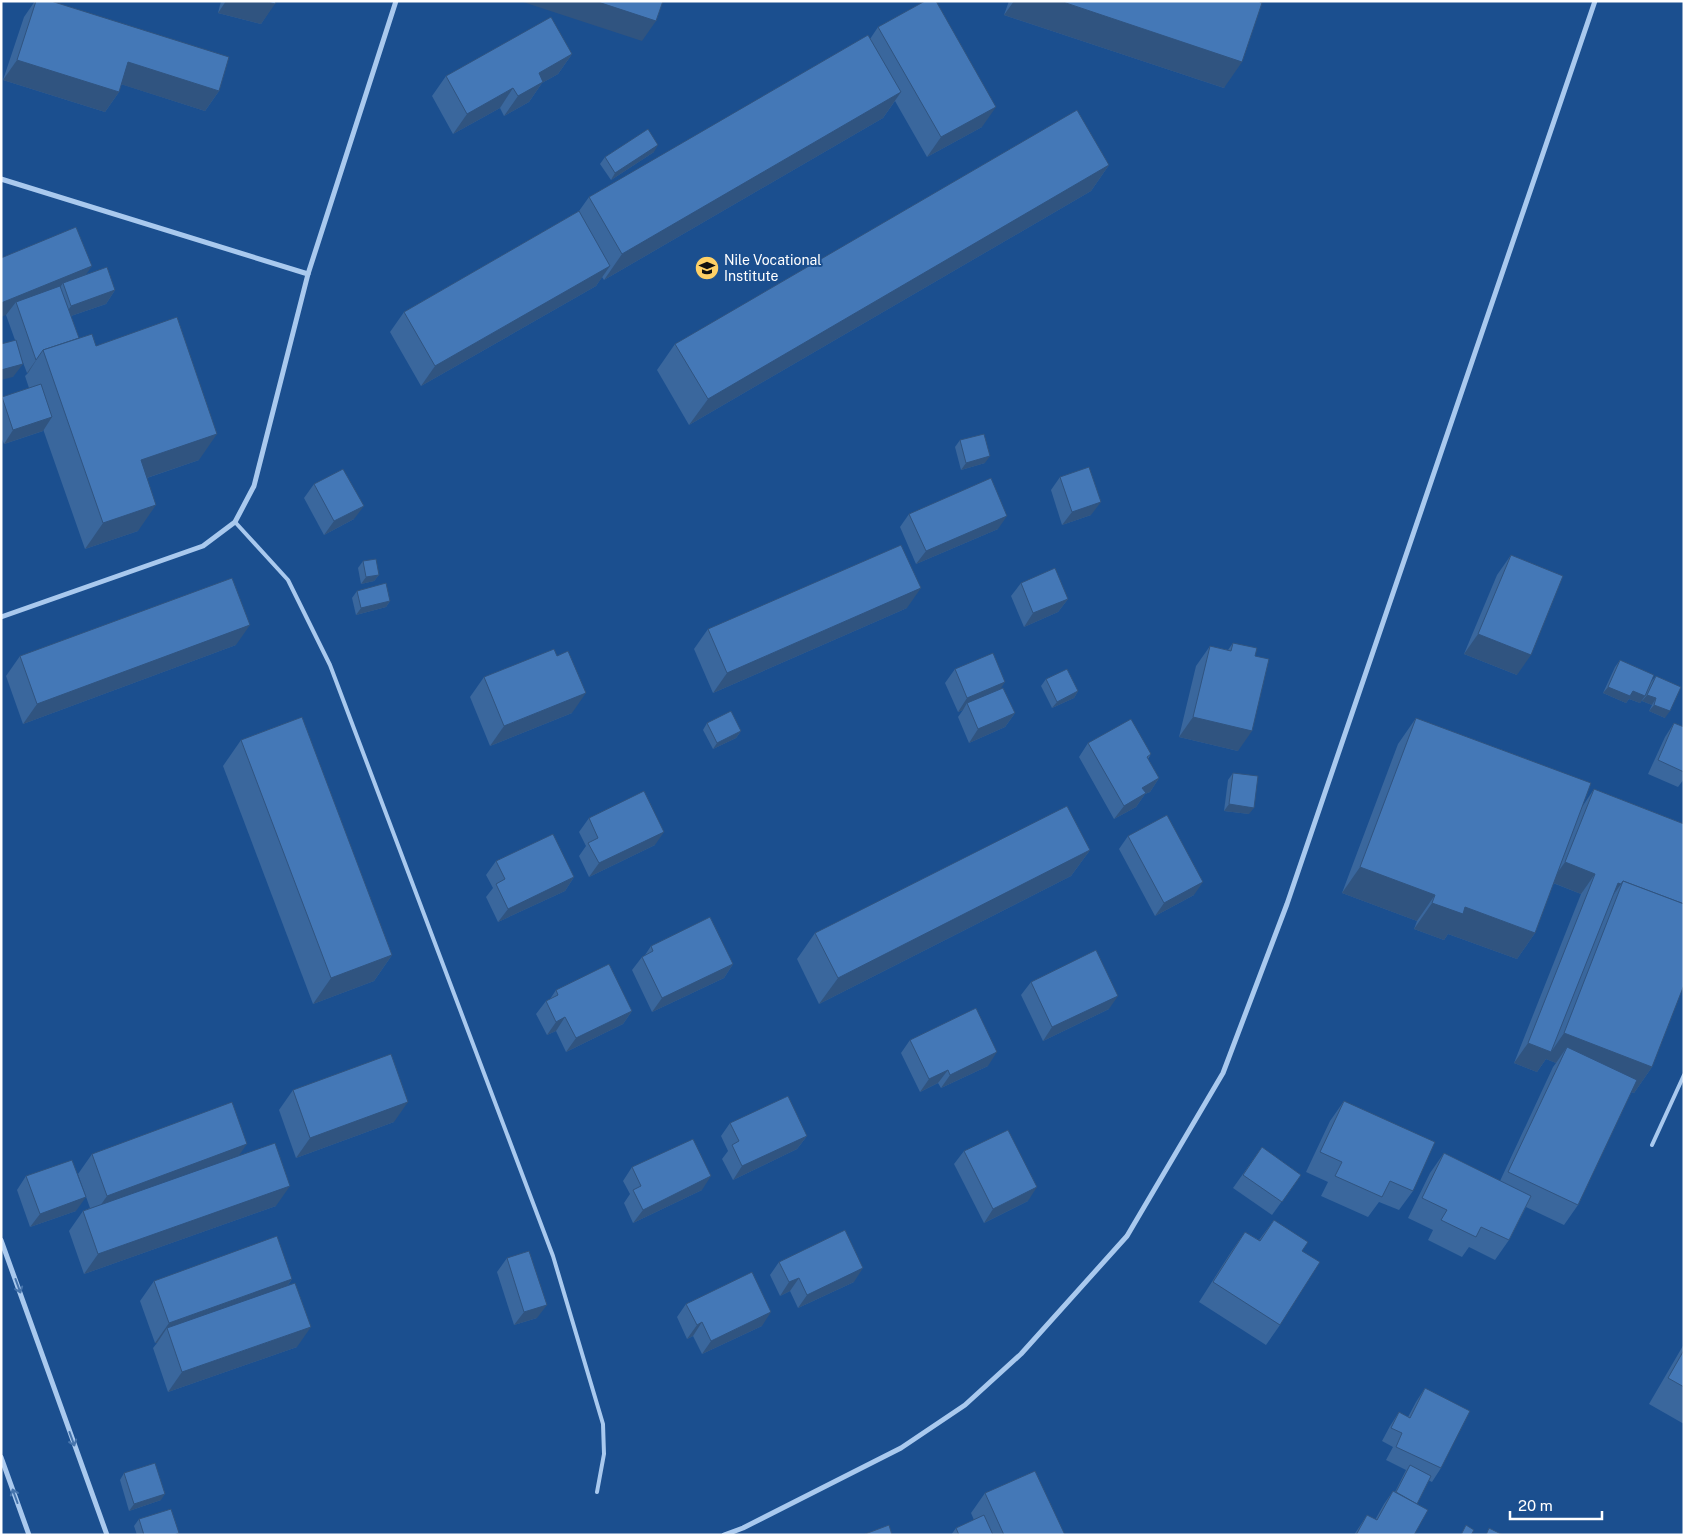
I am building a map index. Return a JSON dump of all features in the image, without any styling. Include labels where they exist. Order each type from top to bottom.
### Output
[{"type":"street","points":[[1,617],[203,546],[236,522],[254,486],[308,274],[396,1]]},
{"type":"street","points":[[724,1535],[743,1528],[901,1448],[965,1406],[1022,1354],[1127,1236],[1222,1073],[1287,904],[1595,1]]},
{"type":"street","points":[[1,179],[308,274]]},
{"type":"street","points":[[1,1240],[107,1535]]},
{"type":"street","points":[[1,1457],[29,1535]]},
{"type":"lane","points":[[236,522],[288,580],[330,665],[553,1256],[603,1424],[604,1454],[597,1492]]},
{"type":"lane","points":[[1652,1145],[1684,1075]]},
{"type":"building","points":[[36,1],[51,1],[229,57],[219,91],[128,62],[119,92],[17,60]]},
{"type":"building","points":[[264,1],[276,1],[275,4]]},
{"type":"building","points":[[595,1],[663,1],[656,21]]},
{"type":"building","points":[[925,1],[936,1],[996,107],[941,137],[878,27]]},
{"type":"building","points":[[1060,1],[1258,1],[1262,3],[1242,62]]},
{"type":"building","points":[[551,17],[572,54],[539,73],[543,82],[518,96],[513,88],[467,114],[446,76]]},
{"type":"building","points":[[868,35],[901,92],[622,254],[589,197]]},
{"type":"building","points":[[1077,110],[1109,165],[708,399],[675,344]]},
{"type":"building","points":[[648,129],[658,145],[615,173],[605,157]]},
{"type":"building","points":[[579,211],[610,266],[435,366],[404,312]]},
{"type":"building","points":[[76,227],[92,266],[1,303],[1,258]]},
{"type":"building","points":[[107,267],[115,290],[71,306],[63,283]]},
{"type":"building","points":[[60,286],[79,338],[43,350],[36,360],[16,302]]},
{"type":"building","points":[[177,317],[217,434],[141,460],[156,505],[103,523],[43,350],[92,334],[96,346]]},
{"type":"building","points":[[16,340],[23,364],[1,370],[1,344]]},
{"type":"building","points":[[41,384],[52,417],[13,430],[2,397]]},
{"type":"building","points":[[984,434],[990,456],[966,463],[960,440]]},
{"type":"building","points":[[1089,467],[1101,502],[1072,512],[1060,477]]},
{"type":"building","points":[[343,469],[364,506],[334,521],[314,484]]},
{"type":"building","points":[[991,478],[1007,516],[926,551],[909,514]]},
{"type":"building","points":[[901,545],[921,588],[727,673],[708,629]]},
{"type":"building","points":[[1511,555],[1563,576],[1531,655],[1478,634]]},
{"type":"building","points":[[376,559],[379,575],[366,577],[363,561]]},
{"type":"building","points":[[1055,568],[1068,599],[1033,613],[1021,583]]},
{"type":"building","points":[[232,578],[250,625],[37,704],[20,656]]},
{"type":"building","points":[[386,583],[390,601],[361,608],[357,591]]},
{"type":"building","points":[[1233,643],[1257,648],[1255,656],[1269,659],[1252,731],[1193,717],[1210,646],[1231,651]]},
{"type":"building","points":[[554,649],[557,656],[568,651],[586,693],[504,726],[484,677]]},
{"type":"building","points":[[993,653],[1005,682],[967,698],[955,669]]},
{"type":"building","points":[[1620,660],[1654,675],[1645,696],[1633,691],[1630,696],[1608,687]]},
{"type":"building","points":[[1067,669],[1078,691],[1057,702],[1046,679]]},
{"type":"building","points":[[1656,676],[1681,687],[1670,711],[1654,705],[1656,698],[1647,695]]},
{"type":"building","points":[[1003,688],[1015,713],[978,729],[967,703]]},
{"type":"building","points":[[731,711],[741,731],[717,743],[707,723]]},
{"type":"building","points":[[302,717],[392,955],[331,978],[241,740]]},
{"type":"building","points":[[1416,718],[1591,783],[1535,933],[1465,907],[1463,914],[1432,903],[1435,895],[1360,867]]},
{"type":"building","points":[[1131,719],[1151,754],[1147,757],[1159,778],[1142,788],[1146,793],[1124,806],[1088,743]]},
{"type":"building","points":[[1674,723],[1684,727],[1684,772],[1658,760]]},
{"type":"building","points":[[1233,773],[1258,776],[1254,808],[1229,804]]},
{"type":"building","points":[[1594,789],[1684,824],[1684,904],[1623,881],[1621,884],[1618,883],[1551,1052],[1528,1043],[1595,874],[1565,862]]},
{"type":"building","points":[[644,791],[664,832],[599,863],[588,843],[598,838],[589,818]]},
{"type":"building","points":[[1067,806],[1090,850],[838,978],[815,933]]},
{"type":"building","points":[[1167,815],[1203,882],[1164,903],[1128,836]]},
{"type":"building","points":[[553,834],[574,877],[508,909],[496,884],[505,879],[496,861]]},
{"type":"building","points":[[1623,881],[1684,904],[1684,985],[1652,1067],[1564,1033]]},
{"type":"building","points":[[710,917],[733,964],[662,998],[642,957],[653,951],[651,946]]},
{"type":"building","points":[[1096,950],[1118,996],[1052,1027],[1031,982]]},
{"type":"building","points":[[609,964],[632,1011],[576,1038],[565,1017],[556,1022],[546,1001],[558,995],[556,990]]},
{"type":"building","points":[[976,1008],[997,1052],[950,1075],[948,1070],[929,1079],[910,1040]]},
{"type":"building","points":[[1567,1047],[1637,1080],[1578,1205],[1508,1172]]},
{"type":"building","points":[[391,1054],[408,1102],[310,1138],[293,1090]]},
{"type":"building","points":[[788,1096],[807,1136],[742,1166],[732,1145],[739,1141],[730,1123]]},
{"type":"building","points":[[1344,1101],[1435,1142],[1413,1191],[1390,1181],[1382,1197],[1335,1176],[1342,1162],[1320,1152]]},
{"type":"building","points":[[232,1102],[247,1144],[107,1196],[92,1154]]},
{"type":"building","points":[[1008,1130],[1037,1187],[993,1209],[964,1151]]},
{"type":"building","points":[[693,1139],[711,1176],[643,1210],[633,1190],[641,1186],[632,1167]]},
{"type":"building","points":[[275,1143],[290,1186],[98,1254],[83,1211]]},
{"type":"building","points":[[1262,1147],[1301,1175],[1282,1202],[1243,1175]]},
{"type":"building","points":[[1444,1153],[1531,1196],[1509,1240],[1481,1227],[1476,1237],[1441,1220],[1447,1210],[1422,1198]]},
{"type":"building","points":[[72,1160],[86,1197],[40,1214],[26,1176]]},
{"type":"building","points":[[1274,1220],[1308,1242],[1302,1251],[1320,1262],[1280,1325],[1213,1282],[1245,1232],[1260,1241]]},
{"type":"building","points":[[845,1230],[863,1268],[807,1295],[799,1278],[789,1282],[779,1262]]},
{"type":"building","points":[[277,1236],[292,1279],[169,1323],[154,1281]]},
{"type":"building","points":[[529,1251],[547,1305],[524,1312],[507,1258]]},
{"type":"building","points":[[752,1272],[771,1312],[711,1341],[702,1322],[697,1325],[686,1304]]},
{"type":"building","points":[[295,1283],[311,1327],[182,1372],[167,1328]]},
{"type":"building","points":[[1684,1350],[1684,1387],[1668,1378]]},
{"type":"building","points":[[1425,1388],[1470,1411],[1441,1468],[1396,1447],[1402,1433],[1391,1428],[1399,1412],[1410,1418]]},
{"type":"building","points":[[155,1463],[165,1494],[134,1504],[124,1473]]},
{"type":"building","points":[[1410,1465],[1431,1476],[1417,1504],[1396,1492]]},
{"type":"building","points":[[1035,1471],[1065,1535],[1004,1535],[985,1493]]},
{"type":"building","points":[[1393,1491],[1428,1510],[1414,1535],[1356,1535],[1367,1515],[1377,1520]]},
{"type":"building","points":[[171,1509],[179,1533],[174,1535],[144,1535],[139,1519]]},
{"type":"building","points":[[984,1515],[993,1535],[959,1535],[956,1528]]},
{"type":"building","points":[[889,1525],[892,1535],[865,1535],[865,1534]]},
{"type":"building","points":[[1466,1525],[1474,1530],[1471,1535],[1461,1535]]},
{"type":"building","points":[[1489,1528],[1503,1535],[1486,1535]]},
{"type":"place","name":"Nile Vocational Institute","points":[[707,268]]}]
